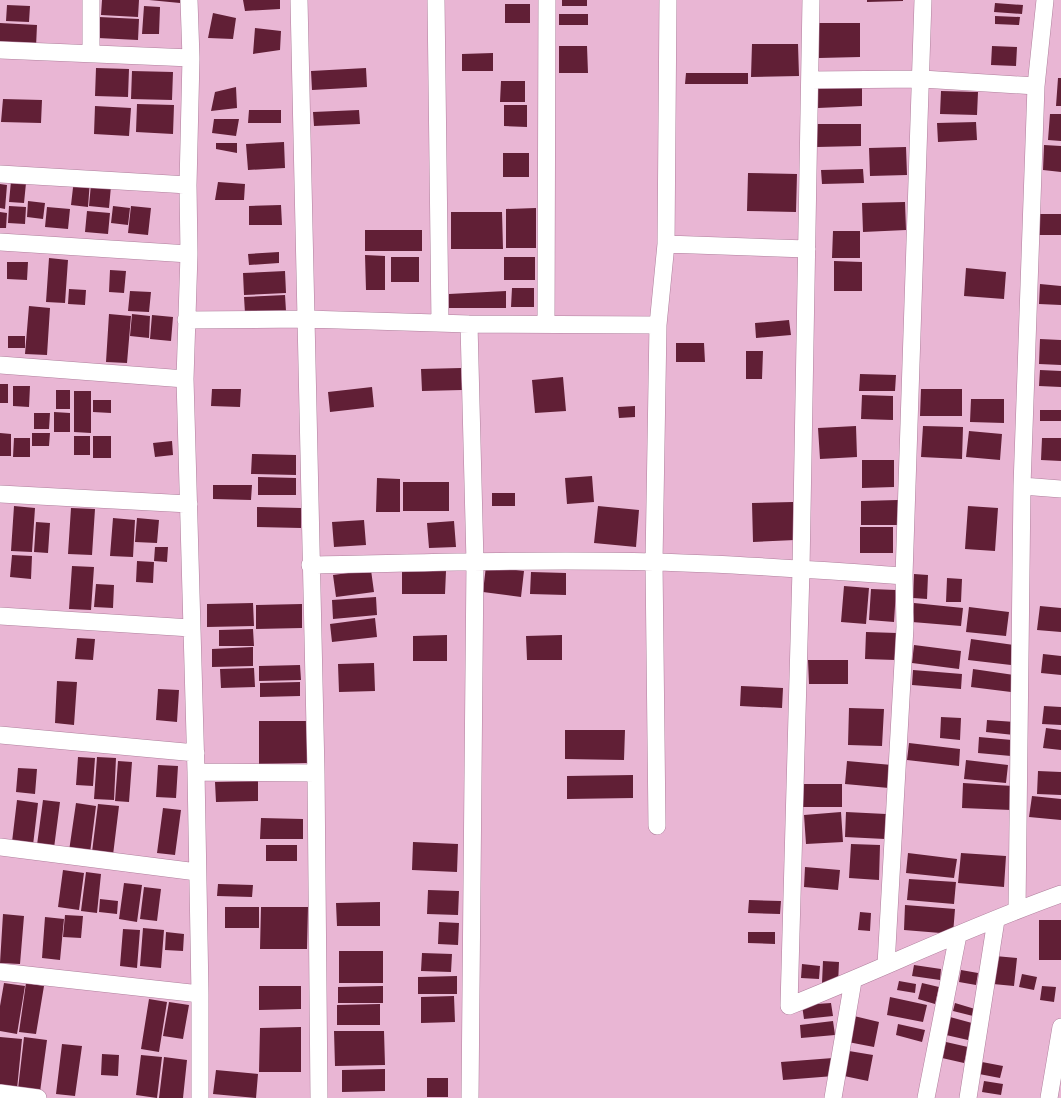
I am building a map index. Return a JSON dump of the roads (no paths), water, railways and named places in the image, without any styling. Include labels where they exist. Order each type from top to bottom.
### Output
[{"type":"street","points":[[91,54],[92,0]]},
{"type":"street","points":[[189,0],[191,58],[188,185],[189,254],[185,379],[191,628],[196,753],[200,994],[200,1098]]},
{"type":"street","points":[[299,0],[310,565],[316,773],[319,1098]]},
{"type":"street","points":[[436,0],[440,323]]},
{"type":"street","points":[[546,324],[547,0]]},
{"type":"street","points":[[657,826],[654,562],[658,324],[666,244],[668,0]]},
{"type":"street","points":[[811,0],[801,569],[789,1006],[853,981],[886,965],[1017,910],[1061,894]]},
{"type":"street","points":[[886,965],[905,627],[904,576],[922,79],[923,0]]},
{"type":"street","points":[[1017,910],[1022,486],[1036,86],[1045,0]]},
{"type":"street","points":[[0,50],[191,58]]},
{"type":"street","points":[[810,80],[922,79],[1036,86]]},
{"type":"street","points":[[0,174],[188,185]]},
{"type":"street","points":[[0,242],[189,254]]},
{"type":"street","points":[[666,244],[807,250]]},
{"type":"street","points":[[186,320],[306,319],[469,324],[658,324]]},
{"type":"street","points":[[469,324],[475,562],[470,1098]]},
{"type":"street","points":[[0,365],[185,379]]},
{"type":"street","points":[[1022,486],[1061,489]]},
{"type":"street","points":[[0,494],[188,504]]},
{"type":"street","points":[[310,565],[475,562],[654,562],[801,569],[904,576]]},
{"type":"street","points":[[0,616],[191,628]]},
{"type":"street","points":[[0,735],[196,753]]},
{"type":"street","points":[[196,772],[316,773]]},
{"type":"street","points":[[0,847],[197,872]]},
{"type":"street","points":[[968,1098],[996,920]]},
{"type":"street","points":[[926,1098],[958,935]]},
{"type":"street","points":[[0,972],[200,994]]},
{"type":"street","points":[[833,1098],[853,981]]},
{"type":"street","points":[[1049,1098],[1061,1027]]},
{"type":"street","points":[[0,1093],[38,1098]]}]
